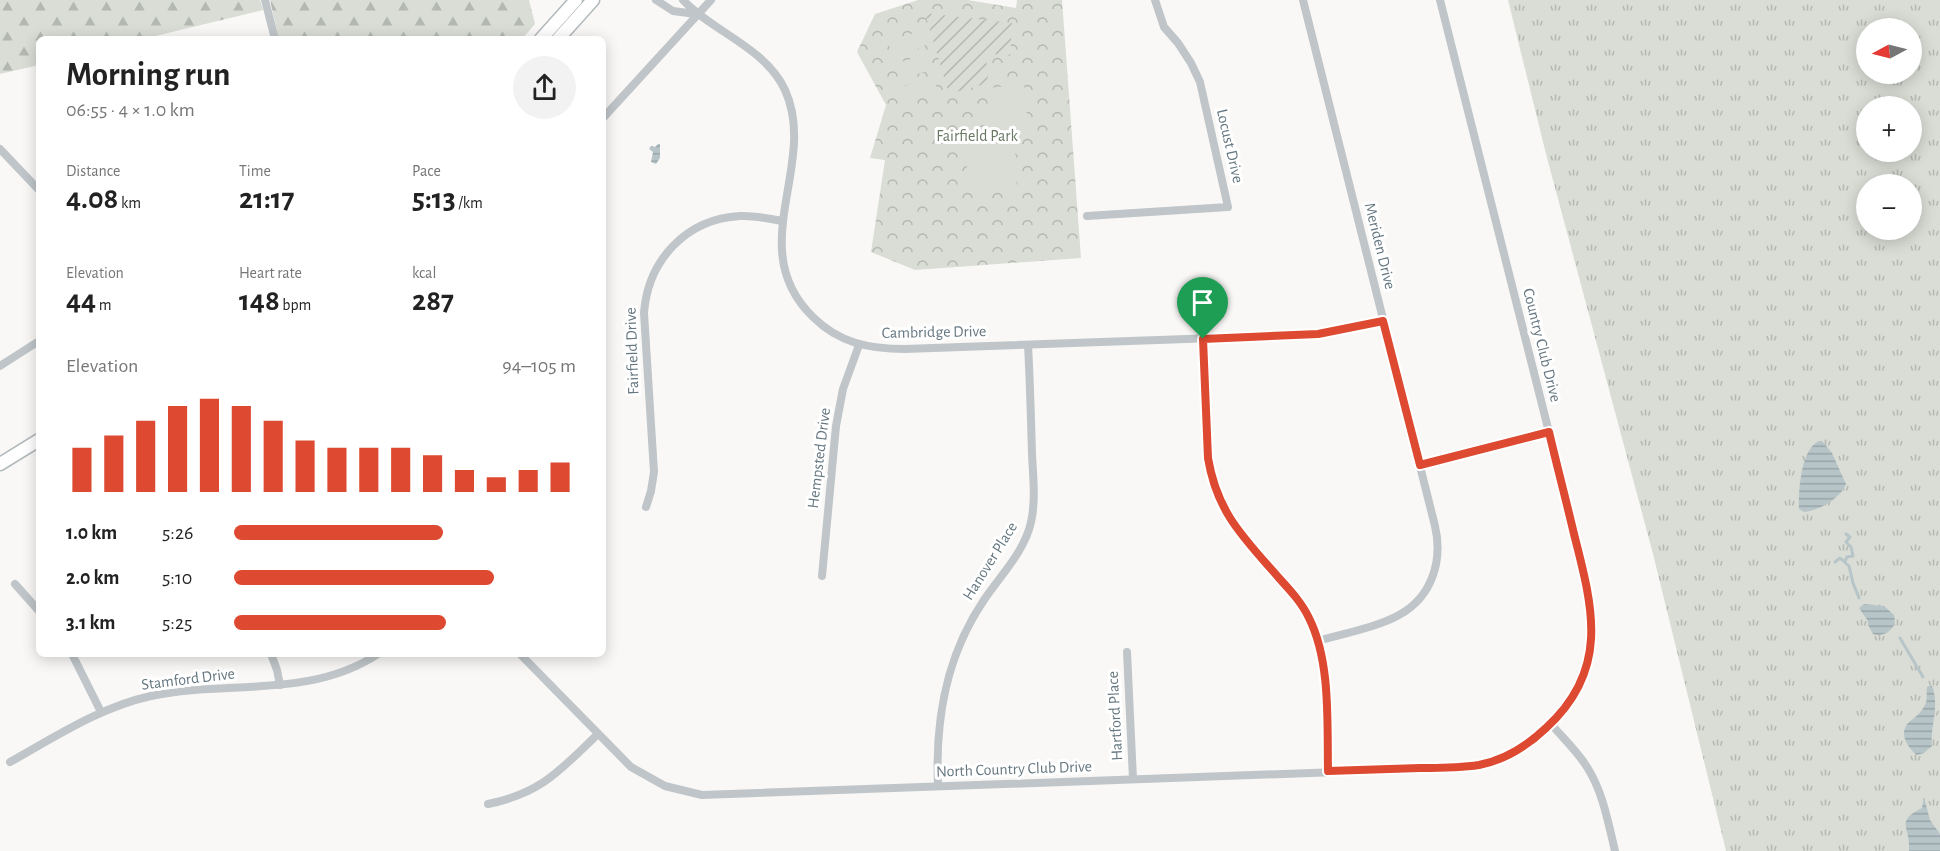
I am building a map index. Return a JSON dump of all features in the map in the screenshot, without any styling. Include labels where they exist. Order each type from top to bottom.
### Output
[{"type":"main road","points":[[544,36],[576,0]]},
{"type":"main road","points":[[561,36],[593,0]]},
{"type":"main road","points":[[0,464],[36,442]]},
{"type":"street","points":[[265,0],[274,36]]},
{"type":"street","name":"Cambridge Drive","points":[[656,0],[673,11],[696,15]]},
{"type":"street","name":"Cambridge Drive","points":[[683,0],[696,15],[762,60],[784,88],[792,111],[795,136],[783,221],[782,254],[794,294],[811,315],[834,334],[859,345],[878,349],[904,349],[1318,334],[1383,321]]},
{"type":"street","points":[[606,115],[711,0]]},
{"type":"street","name":"Locust Drive","points":[[1088,216],[1228,207],[1200,82],[1179,43],[1164,27],[1155,0]]},
{"type":"street","name":"Meriden Drive","points":[[1303,0],[1438,538],[1437,563],[1429,586],[1413,605],[1398,616],[1318,641]]},
{"type":"street","name":"Country Club Drive","points":[[1440,0],[1587,583],[1592,628],[1588,658],[1581,683],[1570,703],[1551,724]]},
{"type":"street","points":[[0,149],[36,187]]},
{"type":"street","name":"Fairfield Drive","points":[[646,507],[654,472],[644,313],[652,276],[664,255],[673,245],[705,225],[742,216],[783,221]]},
{"type":"street","points":[[1203,339],[1208,458],[1215,489],[1221,504],[1240,533],[1304,608],[1318,641],[1324,672],[1328,771]]},
{"type":"street","points":[[0,366],[36,343]]},
{"type":"street","name":"Hempsted Drive","points":[[822,576],[836,426],[843,389],[859,345]]},
{"type":"street","name":"Hanover Place","points":[[938,786],[939,720],[951,666],[973,617],[1018,551],[1031,522],[1034,496],[1028,345]]},
{"type":"street","points":[[1420,465],[1549,432]]},
{"type":"street","points":[[15,584],[36,608]]},
{"type":"street","name":"Hartford Place","points":[[1127,652],[1133,779]]},
{"type":"street","points":[[74,657],[101,712]]},
{"type":"street","points":[[272,657],[278,670],[280,684]]},
{"type":"street","name":"Stamford Drive","points":[[10,762],[101,712],[152,696],[322,680],[362,665],[374,657]]},
{"type":"street","name":"North Country Club Drive","points":[[523,657],[619,756],[642,774],[665,786],[691,793],[729,795],[1448,768],[1479,765],[1505,757],[1519,750],[1551,724]]},
{"type":"street","points":[[1551,724],[1578,755],[1594,779],[1615,851]]},
{"type":"street","points":[[489,804],[517,797],[543,784],[598,734]]},
{"type":"green space","points":[[0,0],[260,0],[263,10],[155,36],[36,36],[36,66],[0,74]]},
{"type":"green space","points":[[270,0],[529,0],[535,24],[525,36],[278,36]]},
{"type":"green space","name":"Fairfield Park","points":[[918,0],[968,0],[1016,8],[1017,0],[1062,0],[1081,258],[915,270],[871,252],[885,160],[870,158],[886,105],[857,52],[875,14]]},
{"type":"green space","points":[[1508,0],[1940,0],[1940,851],[1726,851],[1653,554],[1546,154]]},
{"type":"green space","points":[[925,13],[1012,23],[1010,56],[986,53],[988,83],[949,94]]},
{"type":"green space","points":[[921,31],[925,47],[892,56],[888,41]]},
{"type":"green space","points":[[928,54],[932,70],[899,79],[894,64]]},
{"type":"green space","points":[[934,77],[938,93],[905,102],[901,87]]},
{"type":"green space","points":[[1024,84],[1026,106],[991,110],[989,88]]},
{"type":"green space","points":[[1026,108],[1029,130],[993,134],[991,111]]},
{"type":"green space","points":[[1006,137],[1015,144],[1017,190],[979,189],[969,178],[966,141]]},
{"type":"shaded area","points":[[660,144],[660,158],[656,164],[651,162],[653,152],[649,149]]},
{"type":"shaded area","points":[[1822,441],[1832,453],[1846,484],[1828,503],[1804,512],[1799,509],[1799,492],[1804,461],[1813,445]]},
{"type":"shaded area","points":[[1864,604],[1884,606],[1894,615],[1894,624],[1890,631],[1882,635],[1873,634],[1859,608]]},
{"type":"shaded area","points":[[1932,686],[1935,708],[1932,746],[1924,753],[1917,755],[1906,742],[1904,730],[1907,724],[1923,709],[1927,687]]},
{"type":"shaded area","points":[[1924,797],[1930,820],[1940,834],[1940,851],[1909,851],[1906,821],[1908,817],[1922,808]]},
{"type":"waterway","points":[[1845,561],[1847,557],[1853,556],[1851,547],[1846,542],[1850,537],[1846,534]]},
{"type":"waterway","points":[[1835,562],[1840,558],[1849,566],[1859,598]]},
{"type":"waterway","points":[[1900,638],[1923,677]]},
{"type":"route","points":[[1383,321],[1420,465],[1549,432],[1587,583],[1592,628],[1588,658],[1581,683],[1570,703],[1539,736],[1505,757],[1479,765],[1328,771],[1323,664],[1315,630],[1304,608],[1230,520],[1215,489],[1208,458],[1203,339],[1318,334],[1383,321]]}]
